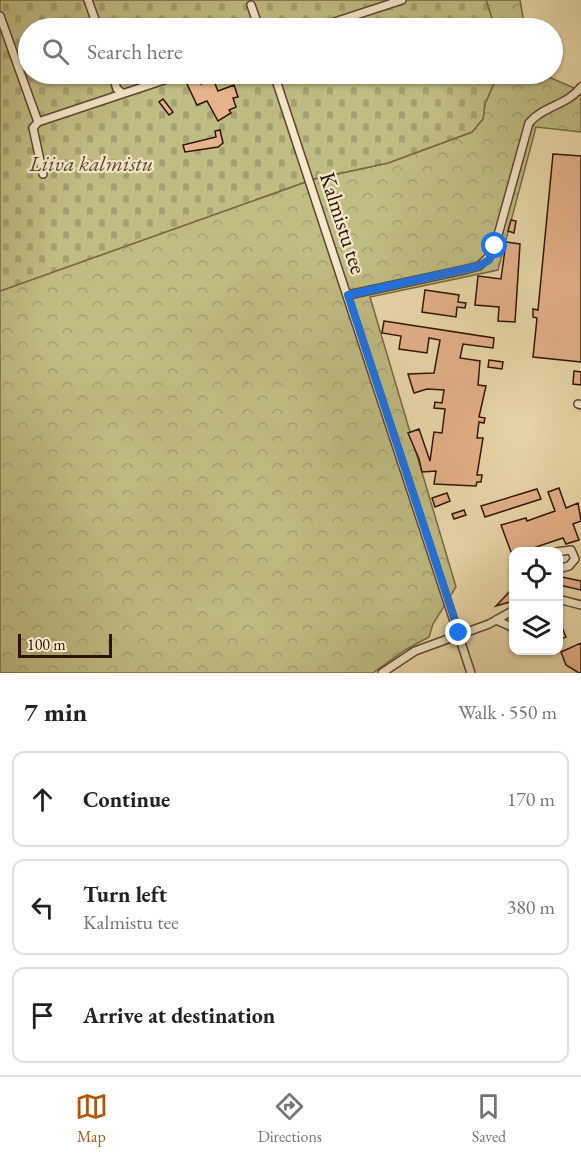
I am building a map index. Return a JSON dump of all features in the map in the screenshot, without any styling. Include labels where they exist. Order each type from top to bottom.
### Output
[{"type":"street","points":[[88,0],[94,18]]},
{"type":"street","points":[[347,18],[402,0]]},
{"type":"street","points":[[251,5],[256,18]]},
{"type":"street","points":[[0,16],[18,66]]},
{"type":"street","points":[[24,84],[38,122]]},
{"type":"street","points":[[116,84],[122,93]]},
{"type":"street","points":[[43,174],[33,128],[38,122],[150,84]]},
{"type":"street","name":"Kalmistu tee","points":[[278,84],[471,673]]},
{"type":"street","points":[[348,295],[468,269],[489,260],[493,253],[529,123],[536,114],[568,99],[581,87]]},
{"type":"street","points":[[563,551],[571,550],[575,559],[569,566],[563,568]]},
{"type":"street","points":[[563,600],[581,605]]},
{"type":"street","points":[[382,673],[415,651],[496,620],[509,612]]},
{"type":"street","points":[[496,620],[509,626]]},
{"type":"green space","name":"Liiva kalmistu","points":[[0,0],[486,0],[492,18],[18,18],[18,84],[494,84],[485,104],[483,119],[472,132],[388,163],[314,179],[0,291]]},
{"type":"green space","points":[[486,0],[520,0],[523,18],[492,18]]},
{"type":"green space","points":[[563,83],[581,91],[581,132],[536,127],[498,270],[370,297],[456,587],[433,624],[429,637],[405,650],[373,673],[0,673],[0,291],[314,179],[388,163],[472,132],[483,119],[485,104],[494,84]]},
{"type":"building","points":[[187,84],[215,84],[218,91],[234,85],[238,97],[233,98],[236,107],[229,110],[231,113],[218,121],[207,101],[197,105]]},
{"type":"building","points":[[163,99],[173,112],[169,115],[159,102]]},
{"type":"building","points":[[220,130],[223,143],[218,147],[185,152],[183,145],[216,137],[215,131]]},
{"type":"building","points":[[553,154],[581,156],[581,362],[533,357],[537,318],[533,317],[533,309],[538,310]]},
{"type":"building","points":[[511,220],[516,221],[514,233],[508,231]]},
{"type":"building","points":[[506,242],[520,244],[515,322],[498,321],[499,307],[475,305],[478,276],[501,279]]},
{"type":"building","points":[[425,290],[459,295],[458,302],[466,303],[465,308],[457,307],[456,317],[422,312]]},
{"type":"building","points":[[384,321],[494,338],[493,348],[463,344],[460,358],[480,361],[478,385],[486,386],[479,417],[485,418],[484,423],[479,422],[477,438],[483,438],[477,475],[482,475],[481,482],[477,482],[476,486],[434,484],[436,471],[422,472],[408,433],[419,429],[430,461],[434,432],[442,433],[445,409],[434,408],[435,402],[442,403],[444,390],[427,389],[414,393],[408,374],[434,373],[440,340],[429,338],[427,353],[399,349],[401,336],[382,333]]},
{"type":"building","points":[[489,360],[503,362],[502,369],[488,367]]},
{"type":"building","points":[[574,371],[581,372],[581,385],[573,384]]},
{"type":"building","points":[[559,488],[566,508],[578,503],[581,521],[573,524],[579,540],[566,544],[563,538],[536,547],[509,547],[501,525],[526,518],[527,521],[555,511],[548,492]]},
{"type":"building","points":[[537,489],[541,499],[485,517],[481,506]]},
{"type":"building","points":[[447,493],[450,501],[435,507],[432,498]]},
{"type":"building","points":[[464,510],[466,515],[454,519],[452,514]]},
{"type":"building","points":[[563,577],[581,581],[581,590],[563,586]]},
{"type":"building","points":[[509,592],[509,602],[496,606]]},
{"type":"building","points":[[581,643],[581,673],[566,665],[563,651]]},
{"type":"route","points":[[459,633],[348,295],[479,266],[489,260],[495,246]]}]
